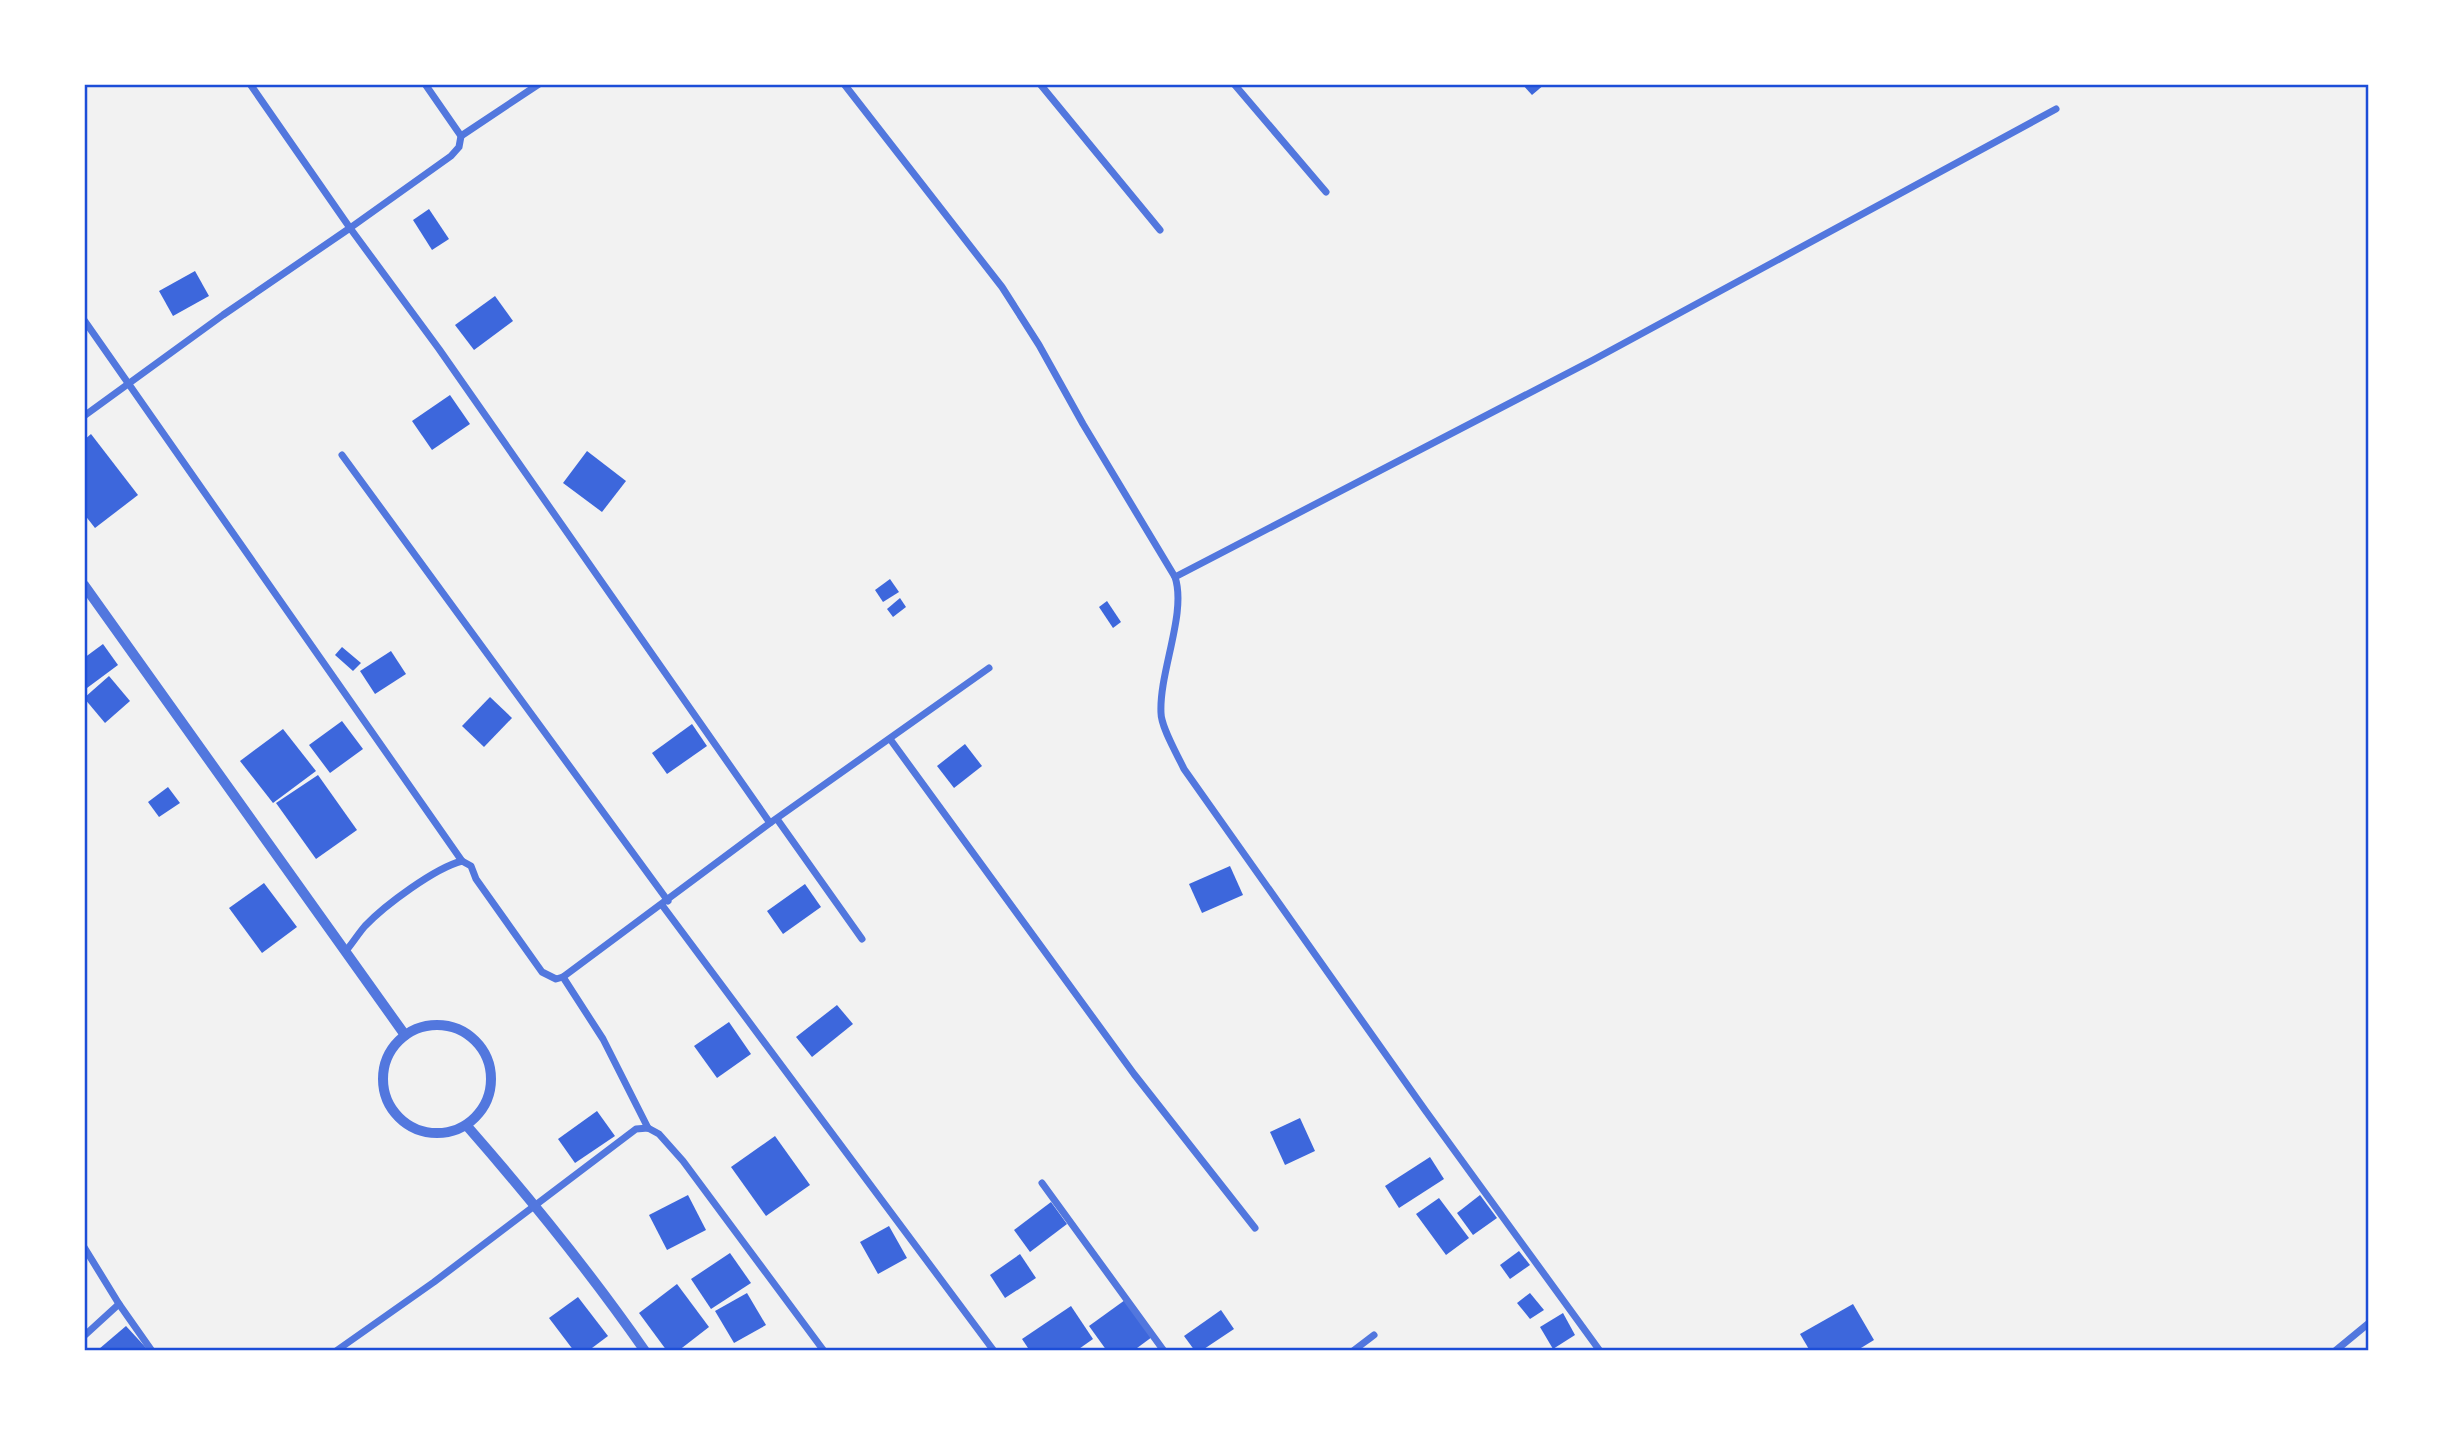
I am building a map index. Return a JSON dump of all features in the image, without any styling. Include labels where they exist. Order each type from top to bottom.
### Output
[{"type":"street","points":[[250,84],[693,709],[862,939]]},
{"type":"street","points":[[84,416],[451,156],[459,147],[461,136],[425,84]]},
{"type":"street","points":[[461,136],[539,84]]},
{"type":"street","points":[[844,84],[1002,287],[1175,577],[1179,590],[1164,671],[1160,715],[1184,769],[1425,1110],[1600,1351]]},
{"type":"street","points":[[1040,84],[1160,230]]},
{"type":"street","points":[[1234,84],[1326,192]]},
{"type":"street","points":[[1175,577],[1593,360],[2056,109]]},
{"type":"street","points":[[84,320],[462,861],[471,866],[476,879],[542,972],[556,979],[564,977],[774,821],[989,668]]},
{"type":"street","points":[[342,455],[665,903],[994,1351]]},
{"type":"street","points":[[84,585],[405,1035]]},
{"type":"street","points":[[890,739],[1126,1063],[1255,1228]]},
{"type":"street","points":[[345,953],[366,925],[394,902],[448,865],[462,861]]},
{"type":"street","points":[[564,977],[603,1039],[648,1128]]},
{"type":"street","points":[[447,1025],[467,1033],[483,1048],[492,1069],[492,1090],[483,1111],[467,1126],[447,1133],[426,1133],[407,1125],[392,1110],[384,1091],[383,1070],[390,1050],[405,1035],[425,1026],[447,1025]]},
{"type":"street","points":[[467,1126],[536,1205],[596,1281],[645,1351]]},
{"type":"street","points":[[337,1351],[434,1282],[636,1129],[648,1128],[659,1134],[683,1161],[824,1351]]},
{"type":"street","points":[[1042,1183],[1164,1351]]},
{"type":"street","points":[[84,1247],[152,1351]]},
{"type":"street","points":[[84,1336],[119,1304]]},
{"type":"street","points":[[2335,1351],[2369,1323]]},
{"type":"street","points":[[1353,1351],[1374,1335]]},
{"type":"building","points":[[1522,84],[1545,84],[1532,95]]},
{"type":"building","points":[[429,209],[449,239],[432,250],[413,220]]},
{"type":"building","points":[[195,271],[209,296],[173,316],[159,291]]},
{"type":"building","points":[[495,296],[513,321],[474,350],[455,325]]},
{"type":"building","points":[[450,395],[470,424],[432,450],[412,421]]},
{"type":"building","points":[[91,434],[138,495],[95,528],[84,514],[84,440]]},
{"type":"building","points":[[587,451],[626,481],[602,512],[563,483]]},
{"type":"building","points":[[890,579],[899,592],[883,602],[875,590]]},
{"type":"building","points":[[900,598],[906,607],[893,617],[887,609]]},
{"type":"building","points":[[1107,601],[1121,622],[1113,628],[1099,607]]},
{"type":"building","points":[[103,644],[118,665],[87,688],[84,684],[84,658]]},
{"type":"building","points":[[342,647],[361,663],[353,671],[335,655]]},
{"type":"building","points":[[391,651],[406,674],[375,694],[360,671]]},
{"type":"building","points":[[109,676],[130,701],[105,723],[84,698]]},
{"type":"building","points":[[490,697],[512,718],[484,747],[462,726]]},
{"type":"building","points":[[342,721],[363,749],[330,773],[309,745]]},
{"type":"building","points":[[692,724],[707,746],[667,774],[652,753]]},
{"type":"building","points":[[283,729],[316,771],[273,803],[240,761]]},
{"type":"building","points":[[965,744],[982,766],[954,788],[937,766]]},
{"type":"building","points":[[318,775],[357,830],[316,859],[276,803]]},
{"type":"building","points":[[168,787],[180,803],[159,817],[148,802]]},
{"type":"building","points":[[1230,866],[1243,895],[1202,913],[1189,884]]},
{"type":"building","points":[[264,883],[297,927],[262,953],[229,908]]},
{"type":"building","points":[[805,884],[821,907],[783,934],[767,911]]},
{"type":"building","points":[[837,1005],[853,1024],[812,1057],[796,1037]]},
{"type":"building","points":[[729,1022],[751,1054],[717,1078],[694,1046]]},
{"type":"building","points":[[597,1111],[615,1136],[575,1163],[558,1139]]},
{"type":"building","points":[[1300,1118],[1315,1151],[1285,1165],[1270,1132]]},
{"type":"building","points":[[775,1136],[810,1185],[766,1216],[731,1167]]},
{"type":"building","points":[[1430,1157],[1444,1179],[1399,1208],[1385,1186]]},
{"type":"building","points":[[688,1195],[706,1230],[667,1250],[649,1215]]},
{"type":"building","points":[[1480,1195],[1497,1218],[1473,1235],[1457,1213]]},
{"type":"building","points":[[1439,1198],[1469,1238],[1446,1255],[1416,1214]]},
{"type":"building","points":[[1051,1202],[1067,1224],[1030,1252],[1014,1230]]},
{"type":"building","points":[[889,1226],[907,1258],[878,1274],[860,1242]]},
{"type":"building","points":[[1519,1251],[1530,1265],[1510,1279],[1500,1265]]},
{"type":"building","points":[[730,1253],[751,1283],[711,1309],[691,1279]]},
{"type":"building","points":[[1020,1254],[1036,1278],[1005,1298],[990,1275]]},
{"type":"building","points":[[677,1284],[709,1327],[678,1351],[667,1351],[639,1313]]},
{"type":"building","points":[[747,1293],[766,1325],[734,1343],[715,1311]]},
{"type":"building","points":[[1530,1293],[1544,1310],[1530,1319],[1517,1303]]},
{"type":"building","points":[[578,1297],[608,1336],[588,1351],[574,1351],[549,1318]]},
{"type":"building","points":[[1125,1300],[1152,1337],[1133,1351],[1107,1351],[1089,1326]]},
{"type":"building","points":[[1853,1304],[1874,1340],[1856,1351],[1810,1351],[1800,1334]]},
{"type":"building","points":[[1071,1306],[1093,1339],[1076,1351],[1030,1351],[1022,1339]]},
{"type":"building","points":[[1221,1310],[1234,1329],[1201,1351],[1195,1351],[1184,1336]]},
{"type":"building","points":[[1563,1313],[1575,1335],[1553,1349],[1540,1327]]},
{"type":"building","points":[[126,1326],[149,1351],[99,1349]]}]
